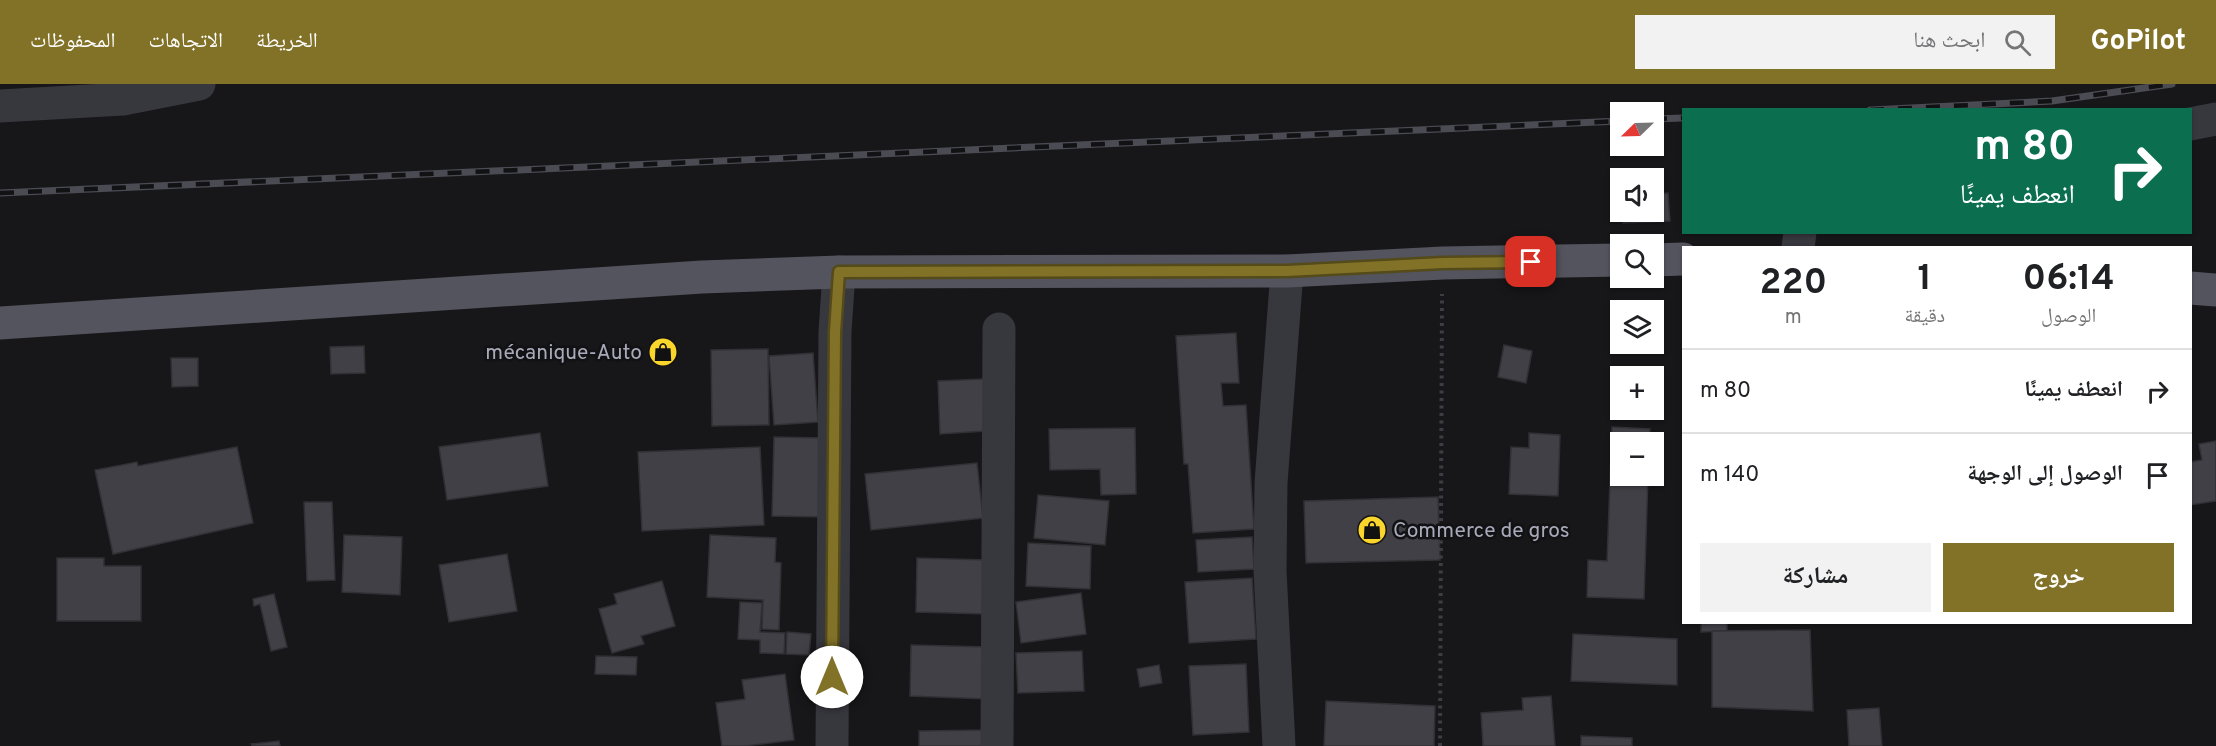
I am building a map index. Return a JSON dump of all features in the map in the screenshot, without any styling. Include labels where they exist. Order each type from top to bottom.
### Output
[{"type":"main road","points":[[1664,260],[1682,259]]},
{"type":"main road","points":[[0,323],[702,277],[839,272],[1287,271],[1443,263],[1610,260]]},
{"type":"main road","points":[[2192,288],[2216,290]]},
{"type":"street","points":[[0,106],[123,99],[199,84]]},
{"type":"street","points":[[2192,124],[2216,119]]},
{"type":"street","points":[[1279,746],[1270,571],[1271,483],[1287,271]]},
{"type":"street","points":[[832,746],[835,332],[839,272]]},
{"type":"street","points":[[998,746],[999,329]]},
{"type":"path","points":[[1440,746],[1443,263]]},
{"type":"building","points":[[1664,193],[1668,193],[1670,221],[1664,221]]},
{"type":"building","points":[[1236,333],[1239,383],[1221,383],[1223,406],[1246,405],[1254,529],[1193,533],[1188,464],[1184,464],[1176,336]]},
{"type":"building","points":[[1504,345],[1532,351],[1526,383],[1498,377]]},
{"type":"building","points":[[364,346],[365,373],[331,374],[330,347]]},
{"type":"building","points":[[768,349],[769,425],[712,426],[711,350]]},
{"type":"building","points":[[813,353],[818,422],[774,425],[769,356]]},
{"type":"building","points":[[171,358],[198,358],[198,386],[172,387]]},
{"type":"building","points":[[984,379],[986,431],[940,434],[938,381]]},
{"type":"building","points":[[1612,427],[1650,429],[1650,432],[1612,432]]},
{"type":"building","points":[[1135,428],[1136,494],[1101,495],[1100,469],[1050,470],[1049,429]]},
{"type":"building","points":[[540,433],[548,486],[447,500],[439,447]]},
{"type":"building","points":[[1529,433],[1560,435],[1558,496],[1509,494],[1511,447],[1529,448]]},
{"type":"building","points":[[774,437],[824,438],[823,517],[772,516]]},
{"type":"building","points":[[2216,441],[2216,501],[2192,505],[2192,462],[2202,460],[2199,444]]},
{"type":"building","points":[[237,447],[253,523],[113,554],[95,470],[137,462],[138,466]]},
{"type":"building","points":[[760,447],[764,525],[642,531],[638,452]]},
{"type":"building","points":[[977,463],[983,518],[871,530],[865,474]]},
{"type":"building","points":[[1610,481],[1610,486],[1648,486],[1644,599],[1587,597],[1588,560],[1607,561]]},
{"type":"building","points":[[1038,495],[1109,501],[1105,545],[1034,538]]},
{"type":"building","name":"Commerce de gros","points":[[1438,497],[1440,560],[1306,563],[1304,501]]},
{"type":"building","points":[[304,502],[332,502],[335,580],[307,581]]},
{"type":"building","points":[[344,535],[402,537],[400,595],[342,592]]},
{"type":"building","points":[[710,535],[776,538],[775,562],[781,563],[779,630],[762,629],[763,600],[707,597]]},
{"type":"building","points":[[1252,537],[1254,569],[1198,572],[1196,540]]},
{"type":"building","points":[[1028,543],[1091,546],[1090,589],[1026,586]]},
{"type":"building","points":[[507,554],[517,611],[449,622],[439,565]]},
{"type":"building","points":[[57,558],[104,558],[104,566],[141,566],[141,621],[57,621]]},
{"type":"building","points":[[917,558],[987,560],[986,614],[916,612]]},
{"type":"building","points":[[1252,578],[1256,639],[1189,643],[1185,582]]},
{"type":"building","points":[[662,581],[675,626],[641,636],[644,644],[612,653],[599,609],[617,604],[614,594]]},
{"type":"building","points":[[1081,593],[1086,634],[1021,643],[1016,602]]},
{"type":"building","points":[[274,594],[287,647],[271,651],[260,604],[254,606],[253,599]]},
{"type":"building","points":[[740,602],[762,603],[760,632],[785,633],[784,654],[760,653],[760,640],[738,639]]},
{"type":"building","points":[[1701,624],[1727,624],[1727,631],[1701,632]]},
{"type":"building","points":[[1810,630],[1813,711],[1712,707],[1712,631]]},
{"type":"building","points":[[787,632],[811,634],[809,655],[786,654]]},
{"type":"building","points":[[1573,634],[1677,639],[1677,685],[1571,681]]},
{"type":"building","points":[[911,645],[989,647],[987,699],[910,696]]},
{"type":"building","points":[[1082,651],[1084,691],[1018,693],[1016,653]]},
{"type":"building","points":[[596,656],[637,657],[636,675],[595,674]]},
{"type":"building","points":[[1246,664],[1249,732],[1193,735],[1189,666]]},
{"type":"building","points":[[1159,665],[1162,683],[1140,687],[1137,669]]},
{"type":"building","points":[[785,674],[794,740],[746,746],[722,746],[716,703],[745,699],[742,680]]},
{"type":"building","points":[[1551,696],[1555,746],[1483,746],[1481,713],[1523,710],[1522,698]]},
{"type":"building","points":[[1326,701],[1435,706],[1434,746],[1324,746]]},
{"type":"building","points":[[1879,708],[1882,746],[1849,746],[1847,710]]},
{"type":"building","points":[[983,730],[984,746],[919,746],[919,731]]},
{"type":"building","points":[[1581,736],[1632,738],[1632,746],[1581,746]]},
{"type":"building","points":[[279,741],[280,746],[252,746],[251,744]]},
{"type":"railway","points":[[1910,108],[2052,101],[2172,84]]},
{"type":"railway","points":[[1664,119],[1682,118]]},
{"type":"railway","points":[[0,193],[1610,121]]},
{"type":"place","name":"mécanique-Auto","points":[[663,352]]},
{"type":"place","name":"Commerce de gros","points":[[1372,530]]},
{"type":"route","points":[[832,677],[835,332],[839,272],[1287,271],[1443,263],[1531,262]]}]
